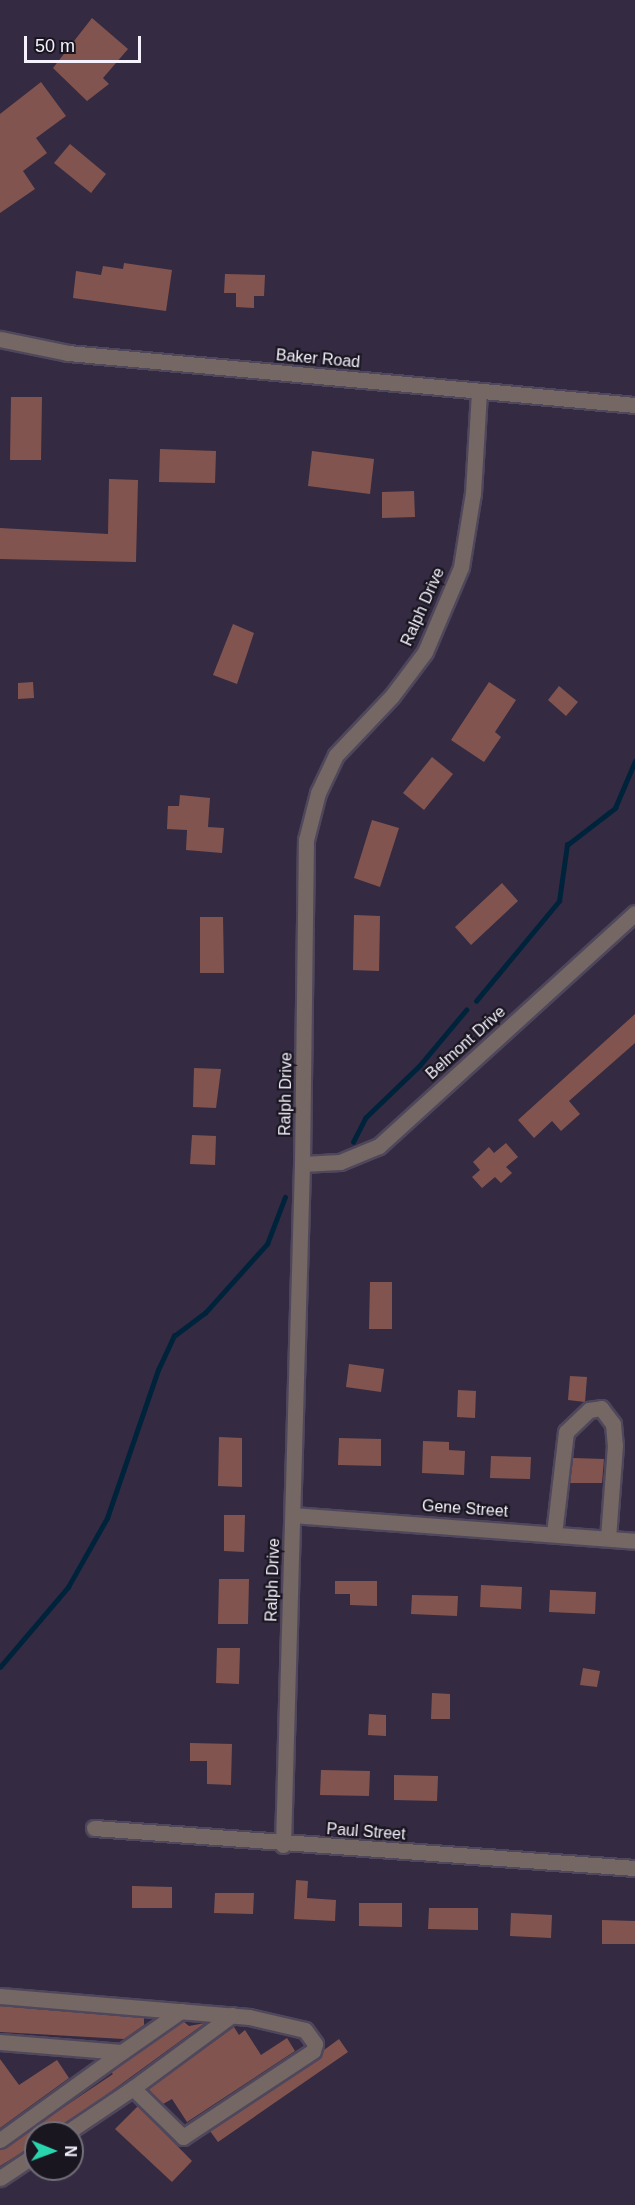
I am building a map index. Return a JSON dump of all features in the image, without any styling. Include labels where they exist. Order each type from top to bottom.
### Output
[{"type":"street","name":"Baker Road","points":[[0,339],[68,353],[635,405]]},
{"type":"street","name":"Ralph Drive","points":[[283,1845],[302,1164],[306,840],[318,793],[336,755],[392,696],[425,652],[461,567],[473,494],[479,392]]},
{"type":"street","name":"Belmont Drive","points":[[302,1164],[340,1162],[379,1146],[635,913]]},
{"type":"street","points":[[554,1534],[566,1432],[589,1410],[601,1408],[614,1424],[615,1445],[608,1538]]},
{"type":"street","name":"Gene Street","points":[[292,1515],[635,1540]]},
{"type":"street","name":"Paul Street","points":[[94,1828],[283,1845],[635,1868]]},
{"type":"street","points":[[0,1996],[232,2016],[305,2030],[315,2044],[313,2050],[183,2137],[133,2088]]},
{"type":"street","points":[[0,2140],[181,2011]]},
{"type":"street","points":[[84,2121],[232,2016]]},
{"type":"street","points":[[0,2042],[122,2052]]},
{"type":"street","points":[[0,2178],[24,2162]]},
{"type":"building","points":[[92,18],[128,49],[103,78],[109,84],[87,101],[53,68]]},
{"type":"building","points":[[41,82],[66,116],[36,138],[47,153],[23,171],[35,189],[0,213],[0,114]]},
{"type":"building","points":[[70,144],[106,174],[91,193],[54,163]]},
{"type":"building","points":[[124,263],[172,270],[166,311],[73,298],[76,271],[101,275],[103,266],[123,269]]},
{"type":"building","points":[[225,274],[265,275],[264,296],[254,296],[254,308],[236,307],[236,293],[224,293]]},
{"type":"building","points":[[11,397],[42,397],[41,460],[10,460]]},
{"type":"building","points":[[160,449],[216,451],[215,483],[159,482]]},
{"type":"building","points":[[312,451],[374,459],[370,494],[308,486]]},
{"type":"building","points":[[109,479],[138,480],[136,562],[0,559],[0,528],[108,534]]},
{"type":"building","points":[[414,491],[415,517],[382,518],[382,492]]},
{"type":"building","points":[[233,624],[254,633],[237,684],[213,675]]},
{"type":"building","points":[[33,682],[34,698],[18,699],[18,683]]},
{"type":"building","points":[[489,682],[516,700],[495,732],[501,737],[484,762],[451,740]]},
{"type":"building","points":[[559,686],[578,702],[566,716],[548,700]]},
{"type":"building","points":[[432,757],[453,774],[424,810],[403,793]]},
{"type":"building","points":[[180,795],[210,798],[208,827],[224,828],[222,853],[186,850],[187,830],[167,829],[168,806],[179,806]]},
{"type":"building","points":[[372,820],[399,828],[380,887],[354,878]]},
{"type":"building","points":[[502,883],[518,901],[471,945],[455,927]]},
{"type":"building","points":[[354,915],[380,916],[379,971],[353,970]]},
{"type":"building","points":[[200,917],[223,917],[224,973],[200,973]]},
{"type":"building","points":[[635,1014],[635,1043],[569,1101],[580,1114],[561,1131],[552,1121],[534,1138],[518,1120]]},
{"type":"building","points":[[194,1068],[221,1069],[216,1108],[193,1107]]},
{"type":"building","points":[[192,1135],[216,1136],[215,1165],[190,1164]]},
{"type":"building","points":[[506,1143],[518,1157],[506,1167],[512,1173],[501,1183],[495,1177],[482,1188],[472,1177],[480,1170],[473,1162],[489,1147],[494,1153]]},
{"type":"building","points":[[370,1282],[392,1282],[392,1329],[369,1329]]},
{"type":"building","points":[[349,1364],[384,1369],[381,1392],[346,1387]]},
{"type":"building","points":[[570,1376],[587,1377],[585,1402],[568,1400]]},
{"type":"building","points":[[458,1390],[476,1391],[475,1418],[457,1417]]},
{"type":"building","points":[[219,1437],[242,1438],[242,1487],[218,1486]]},
{"type":"building","points":[[339,1438],[381,1439],[381,1466],[338,1465]]},
{"type":"building","points":[[423,1441],[449,1442],[449,1450],[465,1451],[464,1475],[422,1473]]},
{"type":"building","points":[[491,1456],[531,1457],[530,1479],[490,1478]]},
{"type":"building","points":[[573,1458],[604,1459],[602,1483],[570,1483]]},
{"type":"building","points":[[224,1515],[245,1515],[244,1552],[224,1551]]},
{"type":"building","points":[[219,1579],[249,1579],[248,1624],[218,1624]]},
{"type":"building","points":[[335,1581],[377,1581],[377,1606],[350,1605],[350,1594],[335,1594]]},
{"type":"building","points":[[481,1585],[522,1587],[521,1609],[480,1607]]},
{"type":"building","points":[[550,1590],[596,1592],[595,1614],[549,1612]]},
{"type":"building","points":[[412,1595],[458,1596],[457,1616],[411,1614]]},
{"type":"building","points":[[217,1648],[240,1648],[239,1684],[216,1683]]},
{"type":"building","points":[[583,1668],[600,1671],[597,1687],[580,1685]]},
{"type":"building","points":[[432,1693],[450,1694],[450,1719],[431,1719]]},
{"type":"building","points":[[369,1714],[386,1715],[386,1736],[368,1735]]},
{"type":"building","points":[[190,1743],[232,1744],[231,1785],[207,1784],[207,1761],[190,1761]]},
{"type":"building","points":[[321,1770],[370,1771],[369,1796],[320,1795]]},
{"type":"building","points":[[394,1775],[438,1776],[437,1801],[394,1800]]},
{"type":"building","points":[[296,1880],[308,1881],[307,1898],[336,1900],[335,1921],[294,1919]]},
{"type":"building","points":[[132,1886],[172,1887],[172,1908],[132,1908]]},
{"type":"building","points":[[215,1893],[254,1893],[253,1914],[214,1913]]},
{"type":"building","points":[[359,1903],[402,1903],[402,1927],[359,1926]]},
{"type":"building","points":[[429,1908],[478,1908],[478,1930],[428,1929]]},
{"type":"building","points":[[511,1913],[552,1915],[551,1938],[510,1936]]},
{"type":"building","points":[[602,1920],[635,1921],[635,1944],[602,1944]]},
{"type":"building","points":[[0,2006],[144,2018],[144,2025],[124,2039],[0,2032]]},
{"type":"building","points":[[183,2021],[189,2026],[205,2023],[70,2121],[43,2121],[113,2074],[111,2072]]},
{"type":"building","points":[[234,2027],[239,2035],[245,2030],[261,2055],[287,2038],[295,2051],[187,2122],[172,2099],[163,2104],[148,2089]]},
{"type":"building","points":[[339,2039],[348,2052],[218,2142],[210,2131],[318,2059],[324,2050]]},
{"type":"building","points":[[0,2059],[19,2085],[57,2060],[69,2078],[0,2128]]},
{"type":"building","points":[[138,2106],[192,2161],[172,2182],[115,2129]]},
{"type":"building","points":[[24,2134],[24,2151],[0,2166],[0,2150]]},
{"type":"waterway","points":[[476,1001],[559,901],[567,845],[615,808],[635,761]]},
{"type":"waterway","points":[[353,1142],[365,1118],[420,1065],[466,1010]]},
{"type":"waterway","points":[[0,1667],[68,1587],[107,1518],[158,1370],[174,1336],[205,1313],[267,1244],[285,1197]]}]
